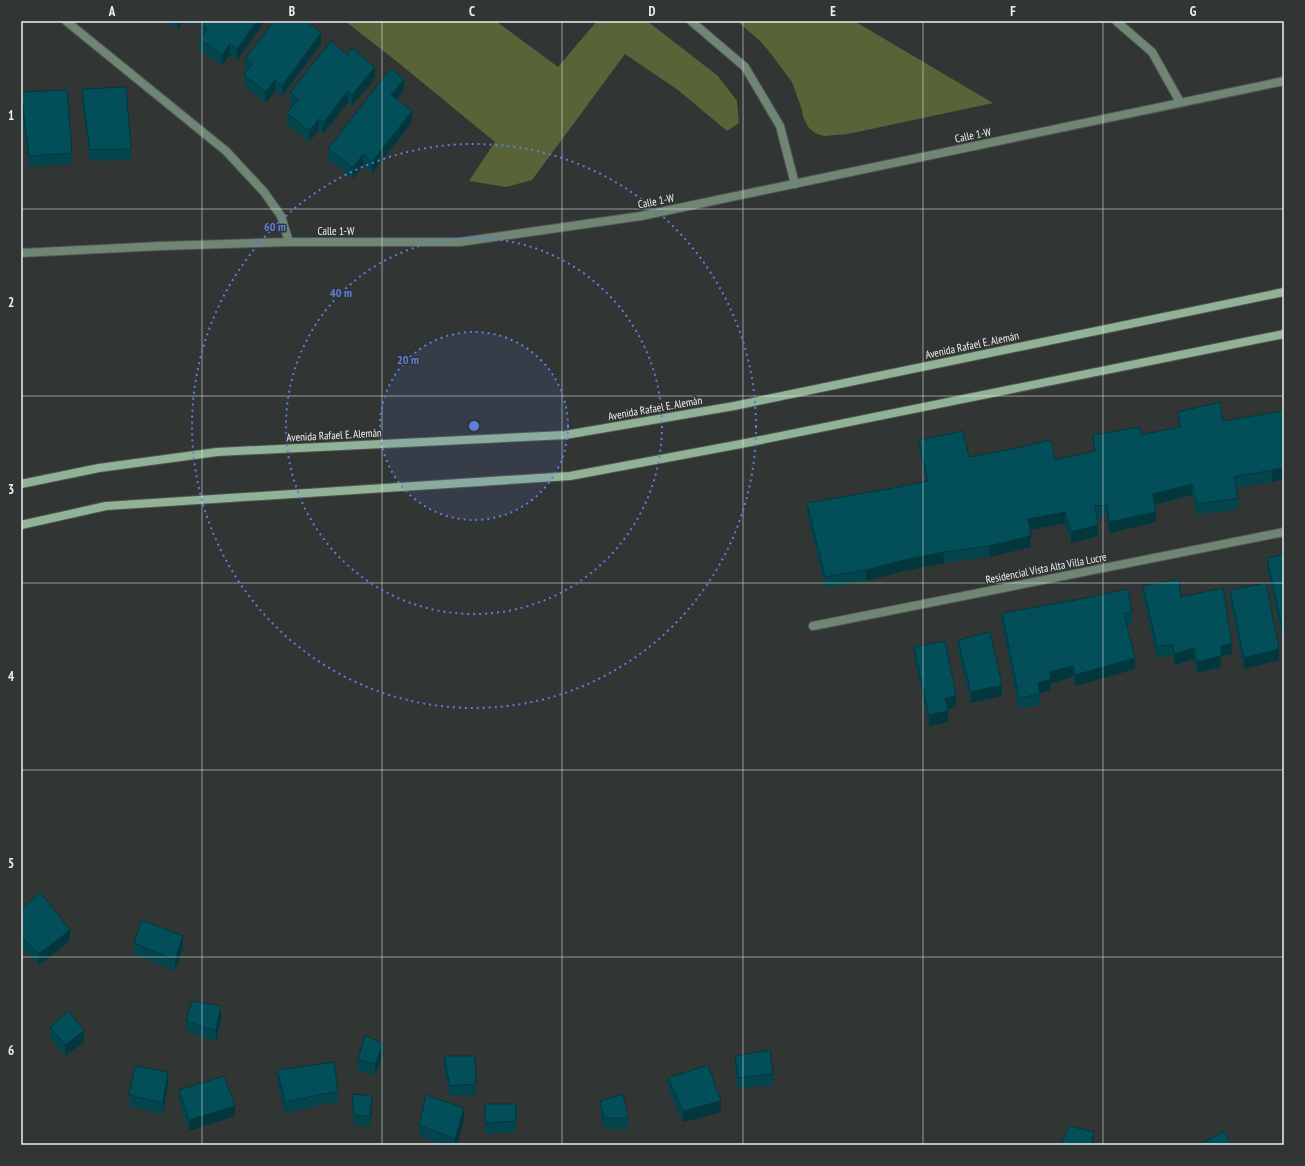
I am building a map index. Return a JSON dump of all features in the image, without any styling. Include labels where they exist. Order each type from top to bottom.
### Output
[{"type":"main road","name":"Avenida Rafael E. Alemán","points":[[21,484],[99,468],[217,452],[565,435],[734,406],[1284,292]]},
{"type":"main road","points":[[21,525],[106,506],[570,476],[741,444],[1284,334]]},
{"type":"street","points":[[66,21],[226,151],[264,192],[281,216],[289,242]]},
{"type":"street","points":[[692,21],[745,67],[780,126],[795,184]]},
{"type":"street","points":[[1116,21],[1152,52],[1180,102]]},
{"type":"street","name":"Calle 1-W","points":[[21,253],[161,246],[289,242],[460,242],[641,216],[1284,81]]},
{"type":"street","name":"Residencial Vista Alta Villa Lucre","points":[[813,626],[1284,532]]},
{"type":"green space","points":[[345,21],[496,21],[558,67],[597,21],[647,21],[718,76],[737,101],[739,123],[727,131],[678,90],[625,54],[532,180],[506,187],[469,181],[495,142]]},
{"type":"green space","points":[[737,21],[854,21],[993,103],[848,134],[824,136],[815,133],[809,128],[803,117],[792,82],[768,50]]},
{"type":"building","points":[[203,21],[257,21],[237,49],[230,44],[222,55],[199,39],[207,29],[201,24]]},
{"type":"building","points":[[274,21],[306,21],[321,33],[282,86],[275,80],[266,92],[244,75],[252,64],[245,59]]},
{"type":"building","points":[[331,41],[347,55],[352,48],[375,67],[352,95],[348,91],[323,123],[319,119],[309,131],[287,113],[298,99],[290,92]]},
{"type":"building","points":[[390,69],[404,79],[391,95],[412,111],[372,162],[363,154],[353,168],[328,149]]},
{"type":"building","points":[[126,87],[131,149],[90,150],[82,89]]},
{"type":"building","points":[[67,90],[72,153],[29,156],[21,92]]},
{"type":"building","points":[[1220,402],[1223,421],[1284,411],[1284,468],[1234,477],[1238,498],[1197,504],[1192,484],[1153,494],[1156,512],[1109,522],[1107,505],[1095,506],[1098,525],[1071,532],[1065,512],[1028,519],[1031,536],[989,546],[944,552],[866,570],[825,577],[807,503],[928,481],[919,440],[963,431],[969,457],[1051,440],[1055,460],[1095,451],[1093,435],[1140,427],[1141,435],[1180,427],[1178,412]]},
{"type":"building","points":[[1284,554],[1284,636],[1267,558]]},
{"type":"building","points":[[1179,579],[1181,597],[1223,588],[1232,643],[1221,646],[1221,656],[1197,662],[1194,648],[1174,654],[1173,644],[1157,647],[1143,586]]},
{"type":"building","points":[[1266,583],[1279,649],[1244,658],[1230,590]]},
{"type":"building","points":[[1128,589],[1132,612],[1124,613],[1135,658],[1075,675],[1073,666],[1050,672],[1051,679],[1038,683],[1040,694],[1019,698],[1002,613]]},
{"type":"building","points":[[990,632],[1002,685],[971,692],[958,640]]},
{"type":"building","points":[[945,641],[956,695],[945,699],[948,711],[929,715],[914,647]]},
{"type":"building","points":[[40,892],[70,930],[39,954],[21,936],[21,910]]},
{"type":"building","points":[[142,920],[183,936],[175,960],[134,943]]},
{"type":"building","points":[[192,1001],[221,1006],[216,1031],[186,1021]]},
{"type":"building","points":[[69,1011],[84,1031],[65,1045],[50,1027]]},
{"type":"building","points":[[365,1035],[383,1044],[375,1064],[358,1060]]},
{"type":"building","points":[[770,1050],[773,1074],[738,1078],[735,1056]]},
{"type":"building","points":[[444,1056],[475,1056],[476,1084],[450,1086]]},
{"type":"building","points":[[334,1062],[338,1091],[285,1102],[277,1070]]},
{"type":"building","points":[[708,1065],[721,1101],[683,1111],[668,1078]]},
{"type":"building","points":[[135,1066],[168,1072],[163,1103],[129,1095]]},
{"type":"building","points":[[224,1076],[235,1106],[189,1120],[179,1090]]},
{"type":"building","points":[[352,1094],[372,1096],[370,1116],[354,1115]]},
{"type":"building","points":[[623,1094],[628,1118],[604,1118],[600,1101]]},
{"type":"building","points":[[426,1095],[464,1108],[455,1139],[419,1125]]},
{"type":"building","points":[[485,1104],[516,1104],[516,1121],[485,1123]]},
{"type":"building","points":[[1069,1126],[1094,1132],[1091,1145],[1061,1145]]},
{"type":"building","points":[[1225,1131],[1231,1145],[1198,1145]]}]
